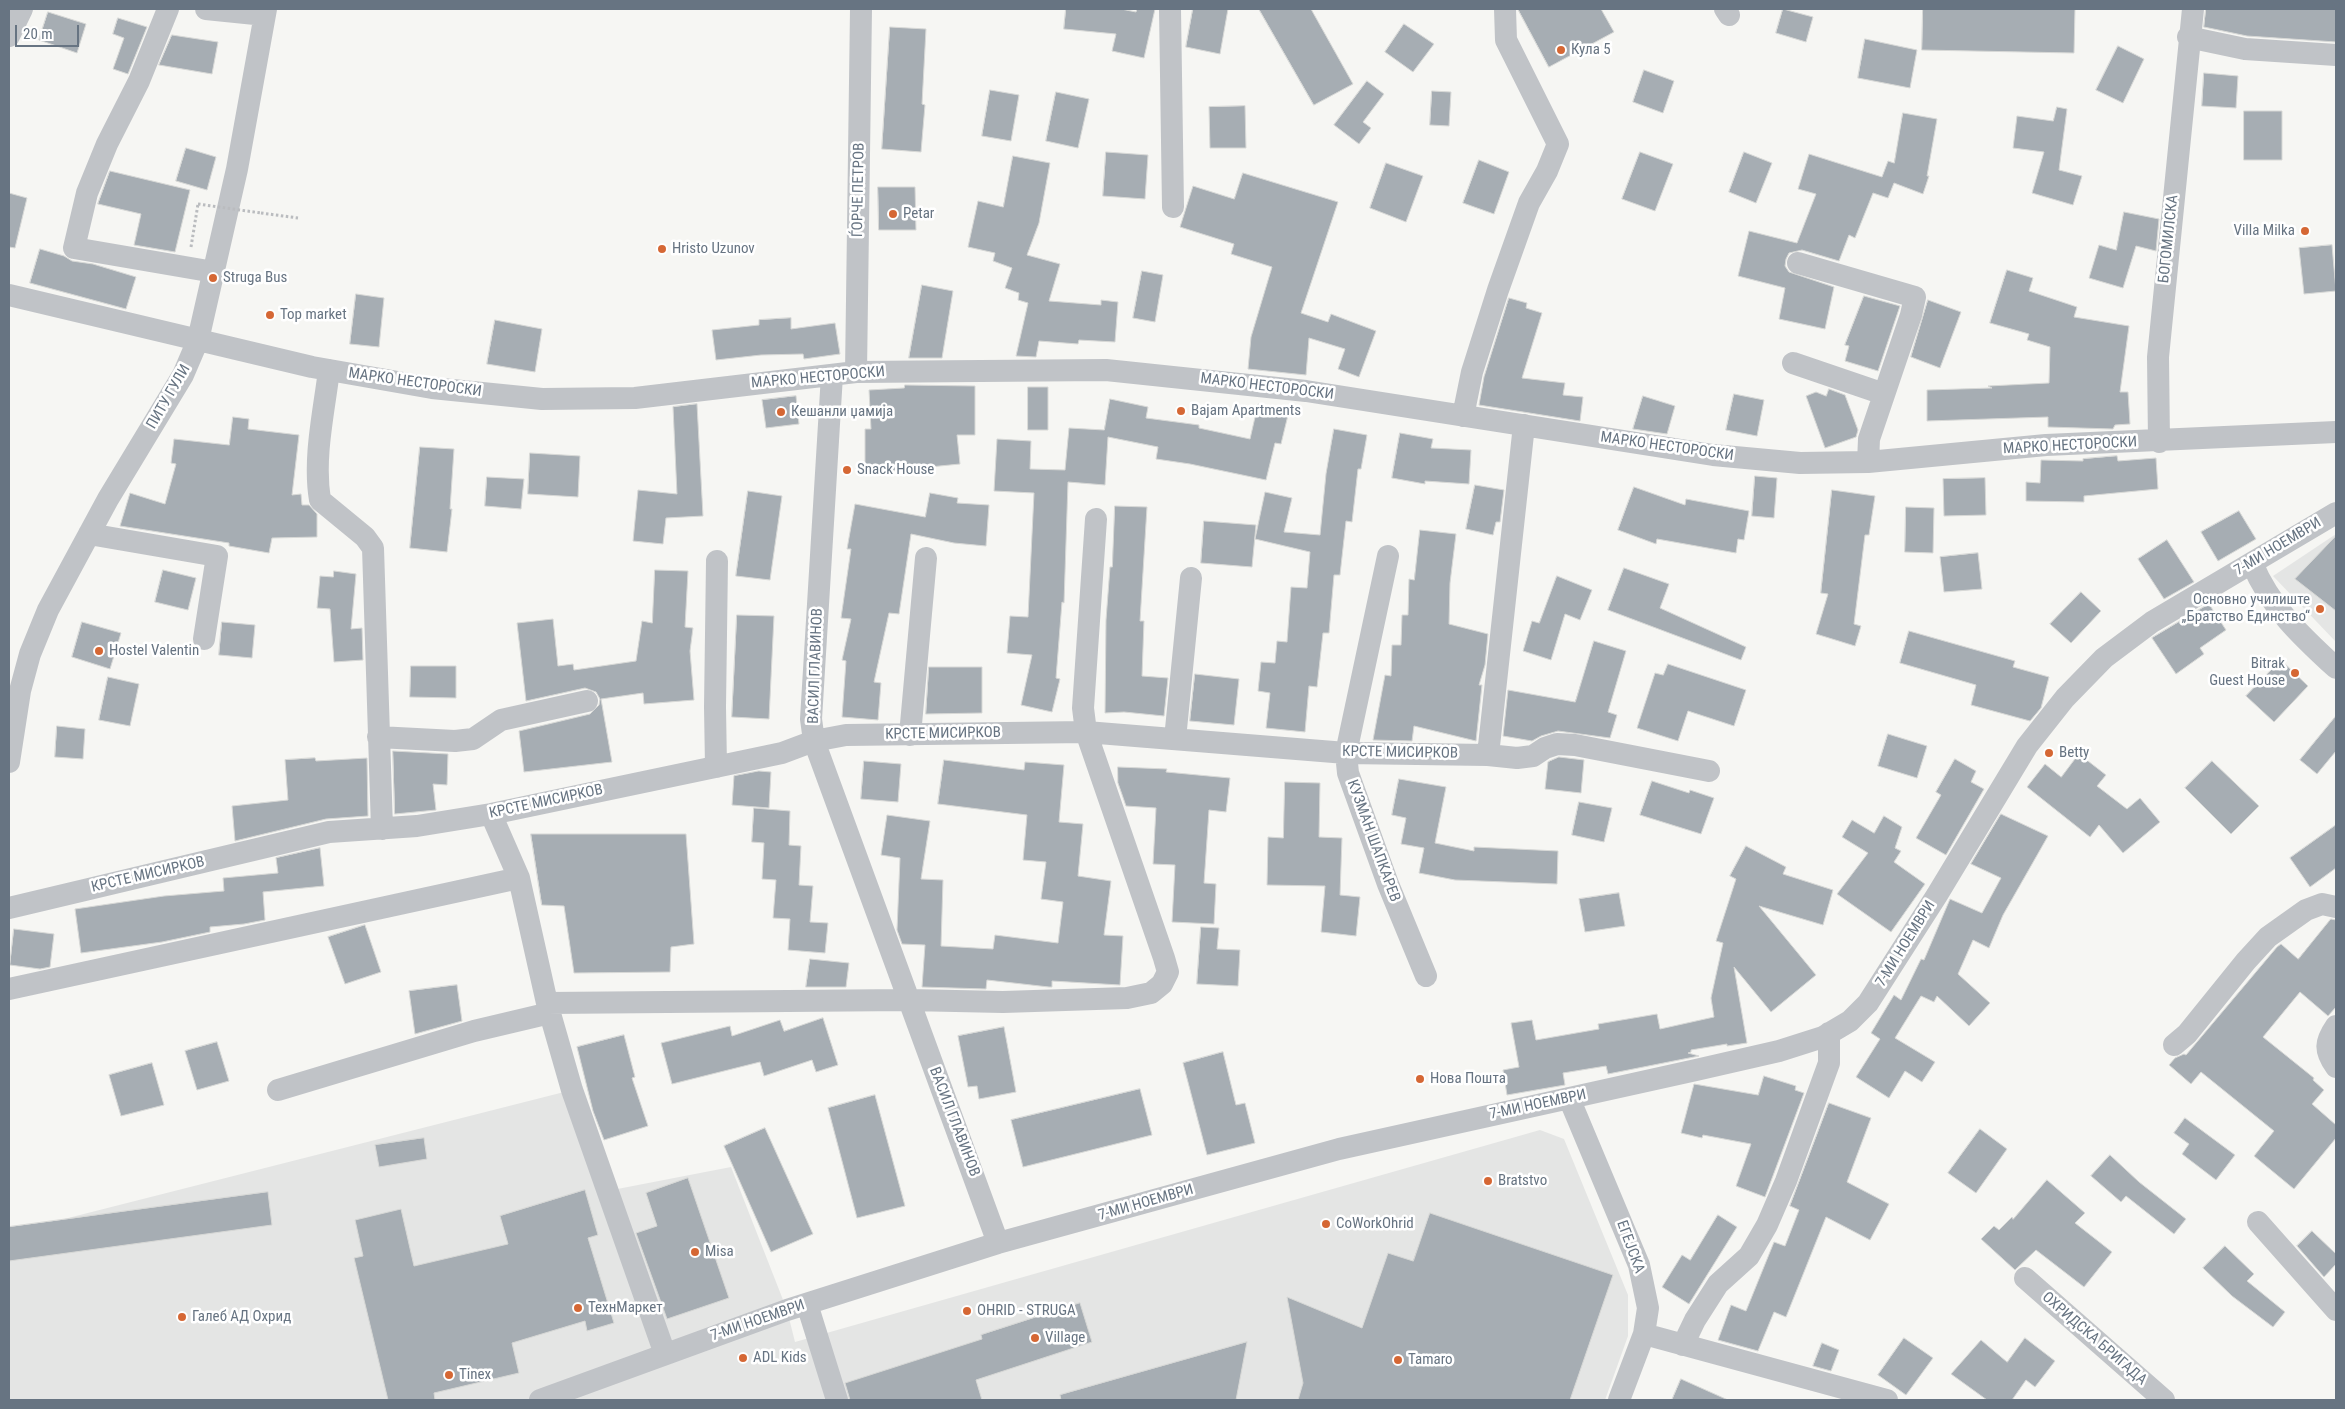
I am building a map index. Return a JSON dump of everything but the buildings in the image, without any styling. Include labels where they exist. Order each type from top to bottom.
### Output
[{"type":"street","points":[[9,36],[22,9]]},
{"type":"street","points":[[168,9],[138,81],[107,144],[87,193],[74,248],[214,272]]},
{"type":"street","points":[[206,9],[265,12]]},
{"type":"street","name":"ЃОРЧЕ ПЕТРОВ","points":[[856,372],[861,9]]},
{"type":"street","points":[[1170,9],[1173,207]]},
{"type":"street","points":[[1463,416],[1472,372],[1498,290],[1529,203],[1547,171],[1558,144],[1506,40],[1505,9]]},
{"type":"street","name":"БОГОМИЛСКА","points":[[2159,442],[2158,357],[2188,37],[2193,9]]},
{"type":"street","name":"ПИТУ ГУЛИ","points":[[9,762],[20,691],[30,654],[48,610],[108,499],[183,376],[198,340],[237,169],[265,12]]},
{"type":"street","points":[[2188,37],[2245,49],[2336,55]]},
{"type":"street","points":[[1798,263],[1915,297],[1911,316],[1869,439],[1868,462]]},
{"type":"street","name":"МАРКО НЕСТОРОСКИ","points":[[9,295],[329,370],[432,388],[542,399],[635,398],[856,372],[1106,370],[1306,391],[1713,455],[1800,463],[1868,462],[2046,445],[2159,442],[2336,432]]},
{"type":"street","points":[[1793,363],[1884,394]]},
{"type":"street","points":[[329,370],[318,469],[318,487],[320,500],[365,537],[373,548],[382,829]]},
{"type":"street","name":"ВАСИЛ ГЛАВИНОВ","points":[[832,375],[812,719],[814,741],[998,1243]]},
{"type":"street","points":[[1488,755],[1524,426]]},
{"type":"street","name":"7-МИ НОЕМВРИ","points":[[540,1400],[807,1304],[998,1243],[1339,1148],[1779,1051],[1829,1033],[1850,1021],[1868,1003],[1927,911],[2027,746],[2065,698],[2104,658],[2152,622],[2336,513]]},
{"type":"street","points":[[278,1090],[549,1008],[908,1000],[1004,1002],[1127,998],[1151,993],[1162,984],[1168,972],[1086,732],[1083,708],[1096,519]]},
{"type":"street","points":[[89,534],[217,556],[204,639]]},
{"type":"street","name":"КУЗМАН ШАПКАРЕВ","points":[[1388,556],[1346,753],[1348,773],[1384,874],[1426,976]]},
{"type":"street","points":[[910,734],[926,558]]},
{"type":"street","points":[[716,767],[717,561]]},
{"type":"street","points":[[2252,563],[2274,605],[2300,636],[2336,668]]},
{"type":"street","points":[[1175,739],[1191,578]]},
{"type":"street","points":[[378,738],[455,741],[473,739],[501,720],[587,701]]},
{"type":"street","name":"КРСТЕ МИСИРКОВ","points":[[9,908],[329,832],[417,826],[491,814],[782,753],[814,741],[846,735],[1086,732],[1346,753],[1488,755],[1516,758],[1533,756],[1545,748],[1557,744],[1575,745],[1709,771]]},
{"type":"street","points":[[491,814],[519,878],[549,1008],[572,1090],[665,1354]]},
{"type":"street","points":[[9,989],[519,878]]},
{"type":"street","points":[[2174,1046],[2187,1034],[2246,961],[2268,937],[2306,910],[2322,904],[2336,907]]},
{"type":"street","points":[[2336,1026],[2327,1039],[2328,1056],[2336,1067]]},
{"type":"street","points":[[1683,1345],[1695,1320],[1718,1284],[1749,1256],[1767,1225],[1786,1181],[1829,1063],[1829,1033]]},
{"type":"street","name":"ЕГЕЈСКА","points":[[1569,1098],[1639,1265],[1648,1308],[1644,1334],[1619,1400]]},
{"type":"street","points":[[2258,1222],[2336,1310]]},
{"type":"street","name":"ОХРИДСКА БРИГАДА","points":[[2025,1278],[2164,1400]]},
{"type":"street","points":[[807,1304],[837,1400]]},
{"type":"street","points":[[1644,1334],[1887,1400]]},
{"type":"path","points":[[193,234],[198,204],[298,218]]},
{"type":"shaded area","name":"Основно училиште „Братство Единство“","points":[[2336,534],[2336,642],[2273,576]]},
{"type":"shaded area","points":[[572,1090],[607,1191],[731,1167],[787,1310],[795,1342],[1540,1130],[1564,1139],[1628,1295],[1628,1336],[1605,1400],[9,1400],[9,1233]]},
{"type":"place","name":"Кула 5","points":[[1561,50]]},
{"type":"place","name":"Petar","points":[[893,214]]},
{"type":"place","name":"Villa Milka","points":[[2305,231]]},
{"type":"place","name":"Hristo Uzunov","points":[[662,249]]},
{"type":"place","name":"Struga Bus","points":[[213,278]]},
{"type":"place","name":"Top market","points":[[270,315]]},
{"type":"place","name":"Bajam Apartments","points":[[1181,411]]},
{"type":"place","name":"Кешанли џамија","points":[[781,412]]},
{"type":"place","name":"Snack House","points":[[847,470]]},
{"type":"place","name":"Основно училиште „Братство Единство“","points":[[2320,609]]},
{"type":"place","name":"Hostel Valentin","points":[[99,651]]},
{"type":"place","name":"Bitrak Guest House","points":[[2295,673]]},
{"type":"place","name":"Betty","points":[[2049,753]]},
{"type":"place","name":"Нова Пошта","points":[[1420,1079]]},
{"type":"place","name":"Bratstvo","points":[[1488,1181]]},
{"type":"place","name":"CoWorkOhrid","points":[[1326,1224]]},
{"type":"place","name":"Misa","points":[[695,1252]]},
{"type":"place","name":"ТехнМаркет","points":[[578,1308]]},
{"type":"place","name":"OHRID - STRUGA","points":[[967,1311]]},
{"type":"place","name":"Галеб АД Охрид","points":[[182,1317]]},
{"type":"place","name":"Village","points":[[1035,1338]]},
{"type":"place","name":"ADL Kids","points":[[743,1358]]},
{"type":"place","name":"Tamaro","points":[[1398,1360]]},
{"type":"place","name":"Tinex","points":[[449,1375]]}]
